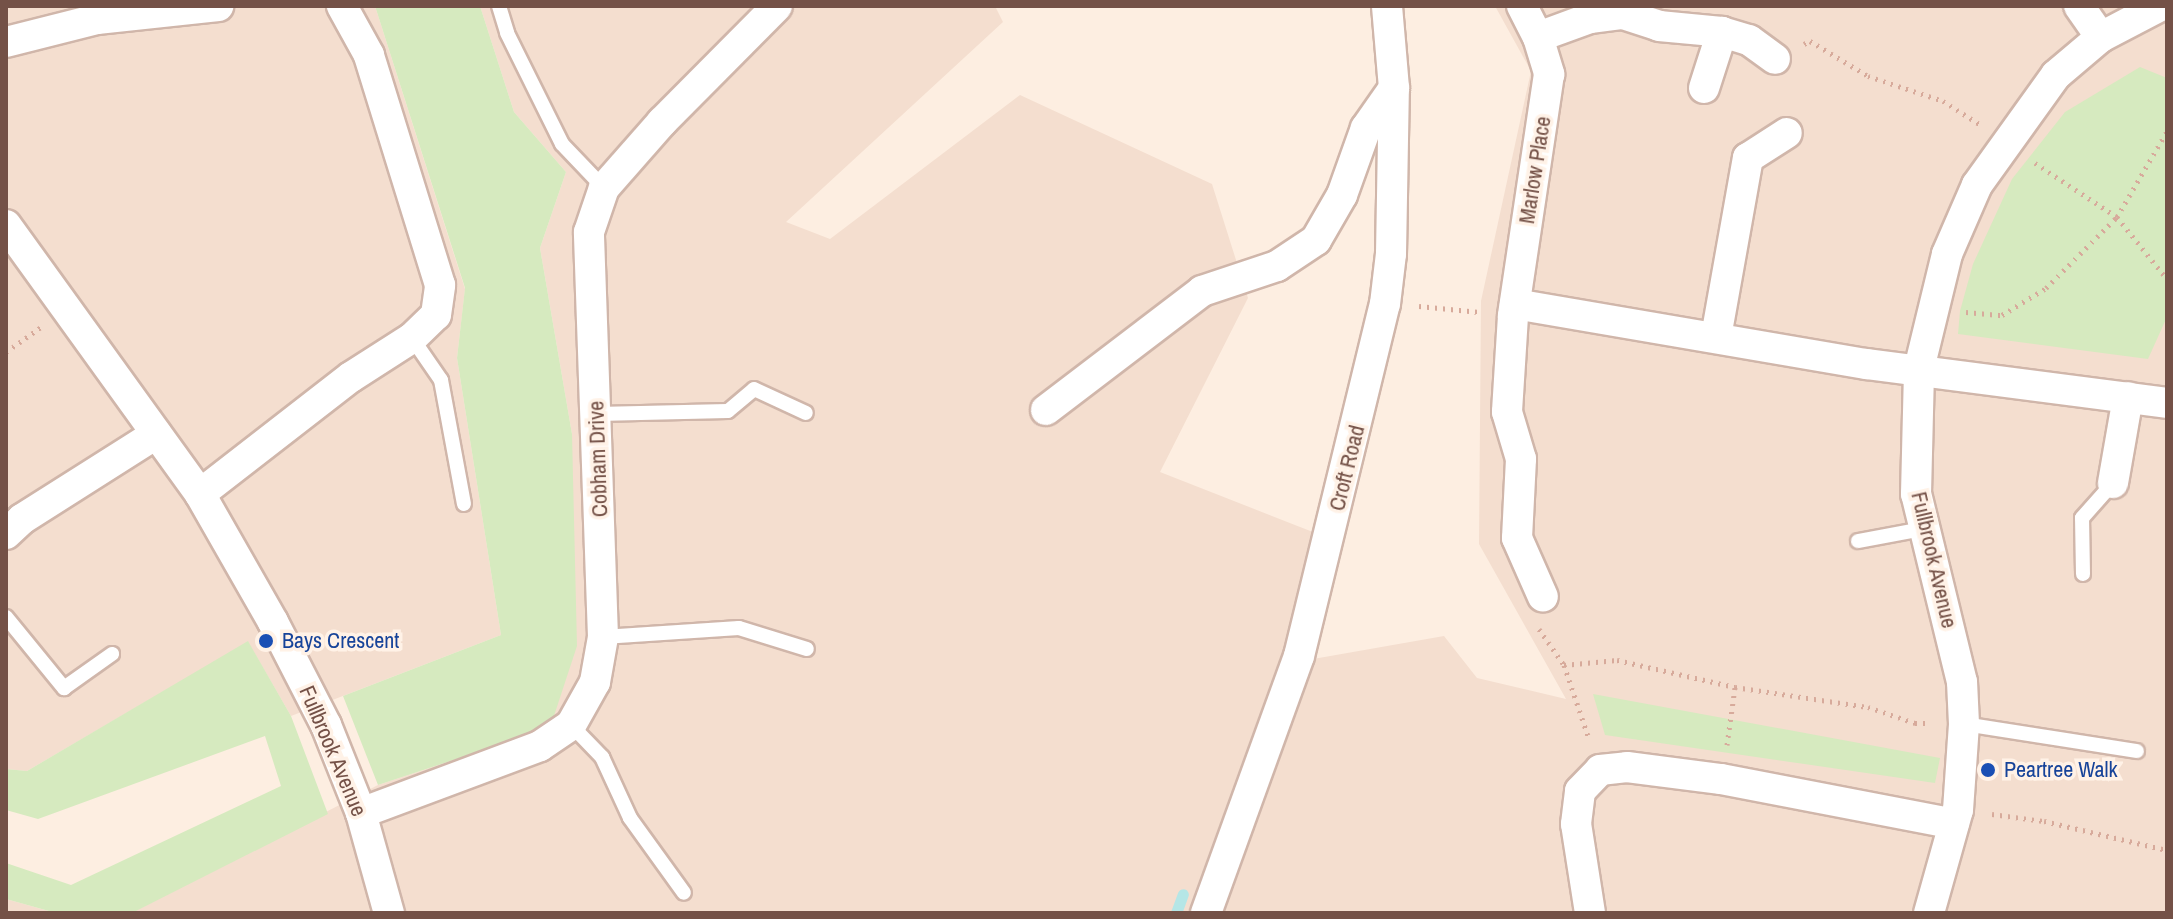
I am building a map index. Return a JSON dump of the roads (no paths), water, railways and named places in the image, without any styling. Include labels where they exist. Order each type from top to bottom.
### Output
[{"type":"street","points":[[6,42],[97,19],[218,6]]},
{"type":"street","points":[[200,494],[351,377],[412,338],[436,315],[440,285],[369,55],[342,6]]},
{"type":"street","name":"Cobham Drive","points":[[361,813],[540,746],[571,725],[595,682],[603,637],[589,232],[604,188],[662,122],[777,6]]},
{"type":"street","name":"Croft Road","points":[[1206,913],[1299,656],[1385,304],[1391,254],[1394,88],[1387,6]]},
{"type":"street","name":"Marlow Place","points":[[1522,6],[1538,37],[1549,74],[1514,310],[1507,412],[1521,459],[1517,538],[1539,611]]},
{"type":"street","points":[[2079,6],[2101,37]]},
{"type":"street","name":"Fullbrook Avenue","points":[[1929,913],[1956,817],[1964,724],[1962,682],[1916,494],[1919,369],[1933,307],[1947,254],[1977,185],[2056,75],[2101,37],[2160,6]]},
{"type":"street","points":[[1538,37],[1590,18],[1623,14],[1659,26],[1722,32],[1749,40],[1775,59]]},
{"type":"street","points":[[1704,88],[1722,32]]},
{"type":"street","points":[[1046,410],[1202,291],[1277,266],[1316,240],[1342,195],[1366,128],[1394,88]]},
{"type":"street","points":[[1716,337],[1748,158],[1787,133]]},
{"type":"street","name":"Fullbrook Avenue","points":[[6,225],[200,494],[300,673],[326,725],[361,813],[389,913]]},
{"type":"street","points":[[1514,310],[2167,403]]},
{"type":"street","points":[[2113,483],[2128,397]]},
{"type":"street","points":[[6,534],[22,519],[156,434]]},
{"type":"street","points":[[1590,913],[1576,824],[1580,791],[1600,770],[1627,767],[1721,779],[1956,817]]},
{"type":"lane","points":[[499,6],[507,33],[562,144],[604,188]]},
{"type":"lane","points":[[412,338],[441,380],[464,504]]},
{"type":"lane","points":[[597,414],[728,411],[754,389],[806,413]]},
{"type":"lane","points":[[2083,574],[2082,518],[2113,483]]},
{"type":"lane","points":[[1858,541],[1923,529]]},
{"type":"lane","points":[[6,617],[64,688],[112,654]]},
{"type":"lane","points":[[603,637],[739,628],[807,649]]},
{"type":"lane","points":[[1964,724],[2137,751]]},
{"type":"lane","points":[[571,725],[602,757],[630,818],[684,893]]},
{"type":"waterway","points":[[1176,913],[1183,894]]},
{"type":"place","name":"Bays Crescent","points":[[266,641]]},
{"type":"place","name":"Peartree Walk","points":[[1988,770]]}]
